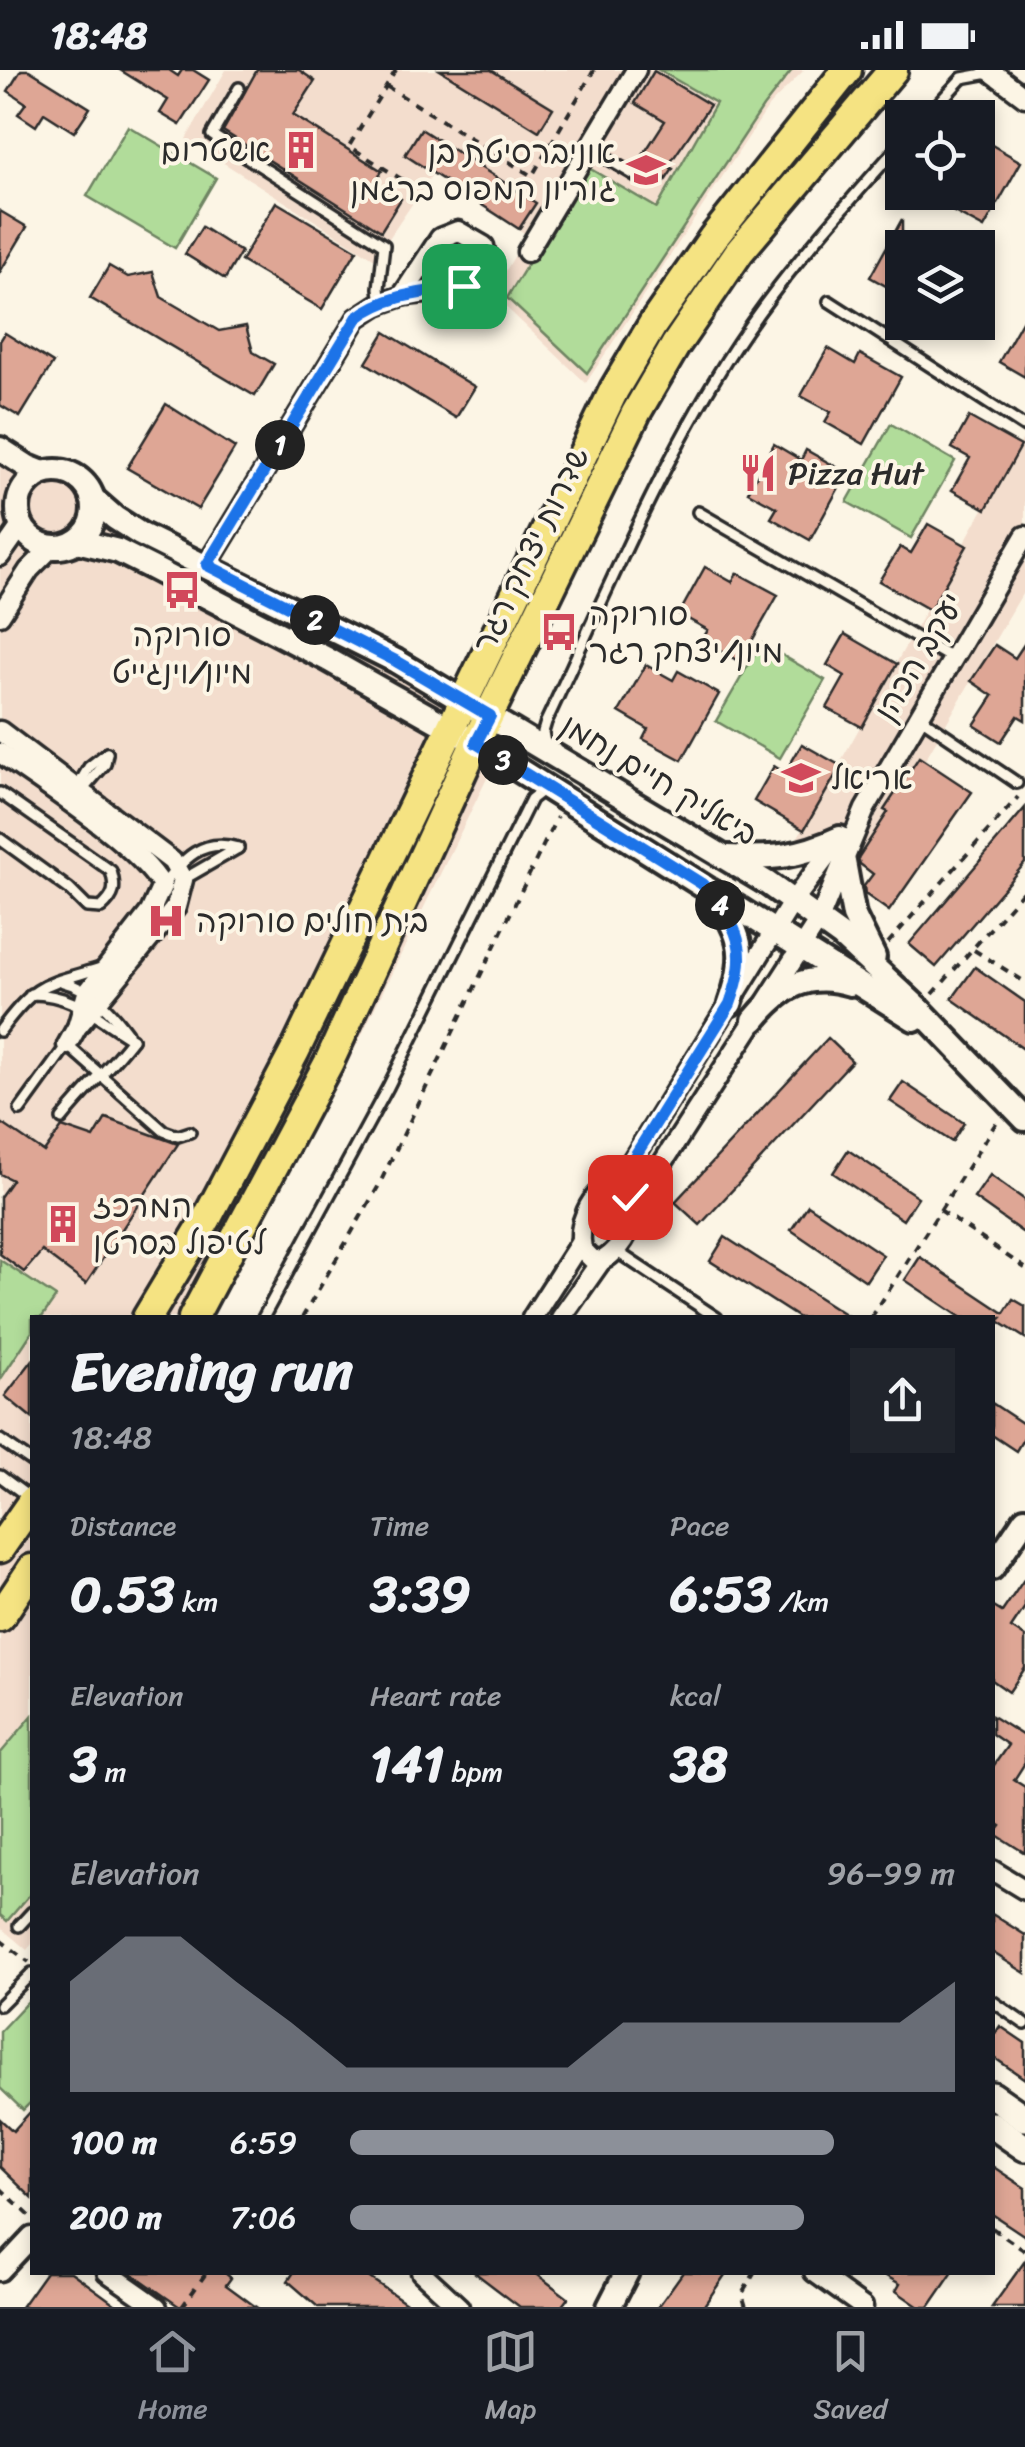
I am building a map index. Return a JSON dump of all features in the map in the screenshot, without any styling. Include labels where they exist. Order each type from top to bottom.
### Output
[{"type":"main road","name":"שדרות יצחק רגר","points":[[148,1315],[207,1218],[296,1051],[448,728],[614,390],[713,238],[847,70]]},
{"type":"main road","name":"שדרות יצחק רגר","points":[[195,1315],[329,1062],[476,743],[636,413],[675,346],[739,252],[893,70]]},
{"type":"main road","points":[[0,1548],[30,1504]]},
{"type":"main road","points":[[0,1617],[30,1572]]},
{"type":"main road","points":[[995,2097],[1025,2118]]},
{"type":"main road","points":[[995,2127],[1025,2148]]},
{"type":"street","points":[[526,252],[636,70]]},
{"type":"street","points":[[991,72],[1025,96]]},
{"type":"street","points":[[207,565],[357,318],[402,296],[472,282],[485,267],[484,246],[458,230],[448,233],[431,249],[402,296]]},
{"type":"street","points":[[0,449],[28,468],[43,473],[68,472],[87,487],[92,498],[92,522],[77,540]]},
{"type":"street","points":[[0,556],[19,517],[22,491],[43,473]]},
{"type":"street","points":[[0,485],[39,544],[52,547],[77,540],[118,551],[327,659],[476,743],[801,947],[876,975],[920,1010],[945,1039]]},
{"type":"street","name":"ביאליק חיים נחמן","points":[[92,498],[140,534],[396,661],[463,699],[723,857],[819,920],[876,975]]},
{"type":"street","name":"יעקב הכהן","points":[[633,1209],[819,920],[865,809],[1025,536]]},
{"type":"street","points":[[0,614],[29,570],[52,547]]},
{"type":"street","points":[[0,731],[76,794],[172,861],[180,874],[176,906],[87,1008]]},
{"type":"street","points":[[0,753],[76,794],[152,870],[162,886],[150,912],[109,966],[67,1045]]},
{"type":"street","name":"יעקב הכהן","points":[[613,1185],[630,1164],[793,901],[865,809]]},
{"type":"street","points":[[723,857],[786,858],[840,838]]},
{"type":"street","points":[[844,862],[854,916],[876,975],[1017,1111]]},
{"type":"street","points":[[702,884],[728,916],[739,940],[739,978],[730,1004]]},
{"type":"street","points":[[754,1020],[781,991],[805,980],[876,975]]},
{"type":"street","points":[[534,1315],[580,1243],[590,1206],[601,1191],[613,1185],[623,1189],[633,1209],[626,1234],[563,1315]]},
{"type":"street","points":[[580,1243],[585,1255],[608,1256]]},
{"type":"street","points":[[995,1563],[1025,1518]]},
{"type":"street","points":[[995,1872],[1025,1890]]},
{"type":"street","points":[[0,2271],[30,2239]]},
{"type":"street","points":[[112,2275],[157,2307]]},
{"type":"street","points":[[424,2275],[458,2307]]},
{"type":"street","points":[[610,2307],[626,2275]]},
{"type":"street","points":[[818,2275],[863,2307]]},
{"type":"lane","points":[[942,100],[962,78],[991,72]]},
{"type":"lane","points":[[238,88],[212,135],[384,245],[381,304]]},
{"type":"lane","points":[[590,148],[636,176]]},
{"type":"lane","points":[[552,754],[543,738],[546,722],[691,419],[787,274],[885,162]]},
{"type":"lane","points":[[829,301],[1025,427]]},
{"type":"lane","points":[[698,512],[952,658]]},
{"type":"lane","points":[[918,716],[1021,786]]},
{"type":"lane","points":[[265,1315],[388,1087],[530,800],[547,788],[559,795]]},
{"type":"lane","points":[[0,793],[110,871],[116,886],[111,900],[101,908],[86,907],[69,889],[0,839]]},
{"type":"lane","points":[[162,886],[238,848],[222,843],[205,845],[180,874]]},
{"type":"lane","points":[[0,1031],[28,994],[58,980],[109,966]]},
{"type":"lane","points":[[58,980],[76,985],[87,1008]]},
{"type":"lane","points":[[28,994],[54,994],[87,1008],[132,1039],[104,1076],[62,1119]]},
{"type":"lane","points":[[20,1110],[67,1045],[164,1131],[178,1136],[190,1132]]},
{"type":"lane","points":[[608,1256],[712,1315]]},
{"type":"lane","points":[[0,1440],[30,1461]]},
{"type":"lane","points":[[0,1476],[30,1499]]},
{"type":"lane","points":[[19,1926],[30,1914]]},
{"type":"lane","points":[[0,2005],[30,1975]]},
{"type":"lane","points":[[995,2004],[1025,2024]]},
{"type":"path","points":[[396,70],[349,146],[420,191]]},
{"type":"path","points":[[386,86],[532,176],[594,70]]},
{"type":"path","points":[[876,975],[1021,786]]},
{"type":"path","points":[[304,1315],[378,1187],[559,795]]},
{"type":"path","points":[[920,1010],[1025,889]]},
{"type":"path","points":[[973,949],[1025,982]]},
{"type":"path","points":[[873,1315],[940,1210],[1017,1111]]},
{"type":"path","points":[[940,1210],[1025,1268]]},
{"type":"path","points":[[0,1940],[30,1963]]},
{"type":"path","points":[[0,2188],[30,2216]]},
{"type":"path","points":[[995,2230],[1025,2251]]},
{"type":"path","points":[[182,2307],[205,2275]]},
{"type":"path","points":[[746,2307],[742,2294],[753,2275]]},
{"type":"shaded area","points":[[226,70],[804,70],[769,106],[586,383],[492,294],[527,235],[433,173],[375,259],[186,139]]},
{"type":"shaded area","points":[[1025,435],[1025,589],[848,891],[786,858]]},
{"type":"shaded area","name":"בית חולים סורוקה","points":[[0,439],[72,483],[404,655],[516,719],[341,1077],[210,1315],[30,1315],[30,1946],[27,1950],[0,1927]]},
{"type":"green space","name":"אוניברסיטת בן גוריון קמפוס ברגמן","points":[[659,70],[792,70],[763,107],[587,373],[507,298],[587,167],[657,208],[716,103]]},
{"type":"green space","points":[[128,126],[216,178],[175,248],[87,196]]},
{"type":"green space","points":[[891,424],[955,461],[911,538],[847,502]]},
{"type":"green space","points":[[761,643],[825,680],[780,758],[716,721]]},
{"type":"green space","points":[[0,1260],[56,1297],[43,1315],[30,1315],[30,1335],[0,1380]]},
{"type":"green space","points":[[30,1718],[30,1894],[7,1921],[0,1915],[0,1754]]},
{"type":"green space","points":[[30,1999],[30,2103],[23,2110],[0,2088],[0,2031]]},
{"type":"building","points":[[21,70],[29,70],[90,108],[74,132],[44,113],[36,126],[18,114],[26,103],[8,91]]},
{"type":"building","points":[[120,70],[169,70],[178,76],[182,70],[193,70],[209,80],[180,125],[160,113],[168,100]]},
{"type":"building","name":"אשטרום","points":[[257,70],[299,70],[315,81],[293,115],[382,171],[375,183],[401,199],[381,231],[223,131]]},
{"type":"building","points":[[440,70],[491,70],[553,108],[539,131]]},
{"type":"building","points":[[654,71],[710,105],[668,166],[673,169],[663,184],[636,166],[665,121],[635,103]]},
{"type":"building","points":[[421,129],[536,203],[519,229],[405,155]]},
{"type":"building","points":[[995,147],[1021,162],[995,208]]},
{"type":"building","points":[[276,202],[357,250],[322,309],[241,261]]},
{"type":"building","points":[[951,210],[994,210],[984,228]]},
{"type":"building","points":[[0,211],[27,227],[0,272]]},
{"type":"building","points":[[202,227],[241,252],[225,279],[185,254]]},
{"type":"building","points":[[885,250],[885,285],[870,277]]},
{"type":"building","points":[[109,266],[128,277],[153,272],[161,297],[219,331],[246,326],[253,352],[274,364],[255,396],[90,298]]},
{"type":"building","points":[[1025,316],[1025,377],[999,362]]},
{"type":"building","points":[[385,332],[475,387],[456,418],[366,363]]},
{"type":"building","points":[[5,333],[53,363],[20,417],[0,405],[0,341]]},
{"type":"building","points":[[828,348],[855,364],[860,354],[901,377],[864,444],[825,422],[831,412],[801,396]]},
{"type":"building","points":[[166,404],[235,448],[198,509],[127,468]]},
{"type":"building","points":[[969,417],[1021,446],[986,509],[952,490],[970,458],[952,448]]},
{"type":"building","points":[[774,444],[801,460],[806,450],[847,473],[810,540],[771,518],[777,508],[748,492]]},
{"type":"building","points":[[928,524],[967,546],[930,610],[879,581],[900,547],[911,553]]},
{"type":"building","points":[[705,567],[732,582],[737,573],[778,595],[740,662],[702,640],[708,630],[679,614]]},
{"type":"building","points":[[845,634],[897,664],[862,727],[827,708],[845,676],[827,665]]},
{"type":"building","points":[[1025,643],[1025,720],[1018,716],[1001,742],[974,725],[993,696],[971,681],[995,645],[1015,658]]},
{"type":"building","points":[[646,665],[673,680],[678,671],[719,694],[682,760],[643,739],[648,729],[619,712]]},
{"type":"building","points":[[802,744],[841,766],[804,830],[754,801],[774,766],[785,773]]},
{"type":"building","points":[[919,757],[972,792],[889,911],[865,894],[864,886],[873,874],[858,858]]},
{"type":"building","points":[[1025,808],[1025,863],[936,967],[909,944]]},
{"type":"building","points":[[975,967],[1025,1002],[1025,1050],[952,999]]},
{"type":"building","points":[[828,1038],[852,1061],[700,1225],[675,1202]]},
{"type":"building","points":[[903,1082],[964,1123],[952,1142],[890,1101]]},
{"type":"building","name":"המרכז לטיפול בסרטן","points":[[106,1118],[178,1144],[86,1284],[42,1251],[24,1272],[0,1254],[0,1197],[12,1180],[0,1174],[0,1122],[44,1152],[62,1127],[94,1138]]},
{"type":"building","points":[[848,1150],[918,1197],[903,1220],[833,1173]]},
{"type":"building","points":[[990,1175],[1025,1200],[1025,1234],[974,1198]]},
{"type":"building","points":[[808,1205],[883,1255],[866,1281],[791,1230]]},
{"type":"building","points":[[725,1237],[846,1315],[794,1315],[710,1261]]},
{"type":"building","points":[[920,1257],[1004,1313],[1013,1299],[1025,1306],[1025,1338],[995,1315],[958,1315],[905,1280]]},
{"type":"building","points":[[30,1364],[30,1416],[5,1396]]},
{"type":"building","points":[[995,1405],[1025,1425],[1025,1436],[1016,1451],[995,1437]]},
{"type":"building","points":[[1025,1578],[1025,1607],[1011,1628],[1025,1637],[1025,1668],[1009,1692],[995,1682],[995,1608],[1002,1612]]},
{"type":"building","points":[[995,1718],[1025,1737],[1025,1763],[1014,1780],[1025,1787],[1025,1853],[995,1834],[1001,1826],[995,1822],[995,1764],[1008,1745],[995,1736]]},
{"type":"building","points":[[995,1916],[1025,1935],[1025,1973],[995,1954]]},
{"type":"building","points":[[1000,2026],[1025,2043],[1025,2079],[995,2058],[995,2034]]},
{"type":"building","points":[[30,2112],[30,2196],[0,2167],[0,2119],[13,2131]]},
{"type":"building","points":[[995,2168],[1025,2188],[1025,2236],[995,2216]]},
{"type":"building","points":[[1025,2261],[1025,2307],[992,2307]]},
{"type":"building","points":[[44,2275],[75,2275],[119,2307],[21,2307]]},
{"type":"building","points":[[134,2275],[228,2275],[231,2278],[226,2285],[256,2307],[180,2307]]},
{"type":"building","points":[[292,2275],[365,2275],[412,2307],[318,2307],[288,2281]]},
{"type":"building","points":[[478,2275],[538,2275],[568,2298],[561,2307],[520,2307]]},
{"type":"building","points":[[681,2275],[725,2275],[703,2307],[658,2307]]},
{"type":"building","points":[[884,2275],[951,2275],[929,2307],[919,2307],[896,2291],[900,2284]]},
{"type":"place","name":"אשטרום","points":[[301,150]]},
{"type":"place","name":"אוניברסיטת בן גוריון קמפוס ברגמן","points":[[646,170]]},
{"type":"place","name":"Pizza Hut","points":[[758,473]]},
{"type":"place","name":"סורוקה מיון/וינגייט","points":[[182,590]]},
{"type":"place","name":"סורוקה מיון/יצחק רגר","points":[[559,632]]},
{"type":"place","name":"אריאל","points":[[801,778]]},
{"type":"place","name":"בית חולים סורוקה","points":[[166,921]]},
{"type":"place","name":"המרכז לטיפול בסרטן","points":[[63,1224]]},
{"type":"route","points":[[464,286],[402,296],[377,304],[357,318],[207,565],[396,661],[490,716],[476,743],[702,884],[728,916],[742,954],[730,1004],[613,1185],[630,1197]]}]
